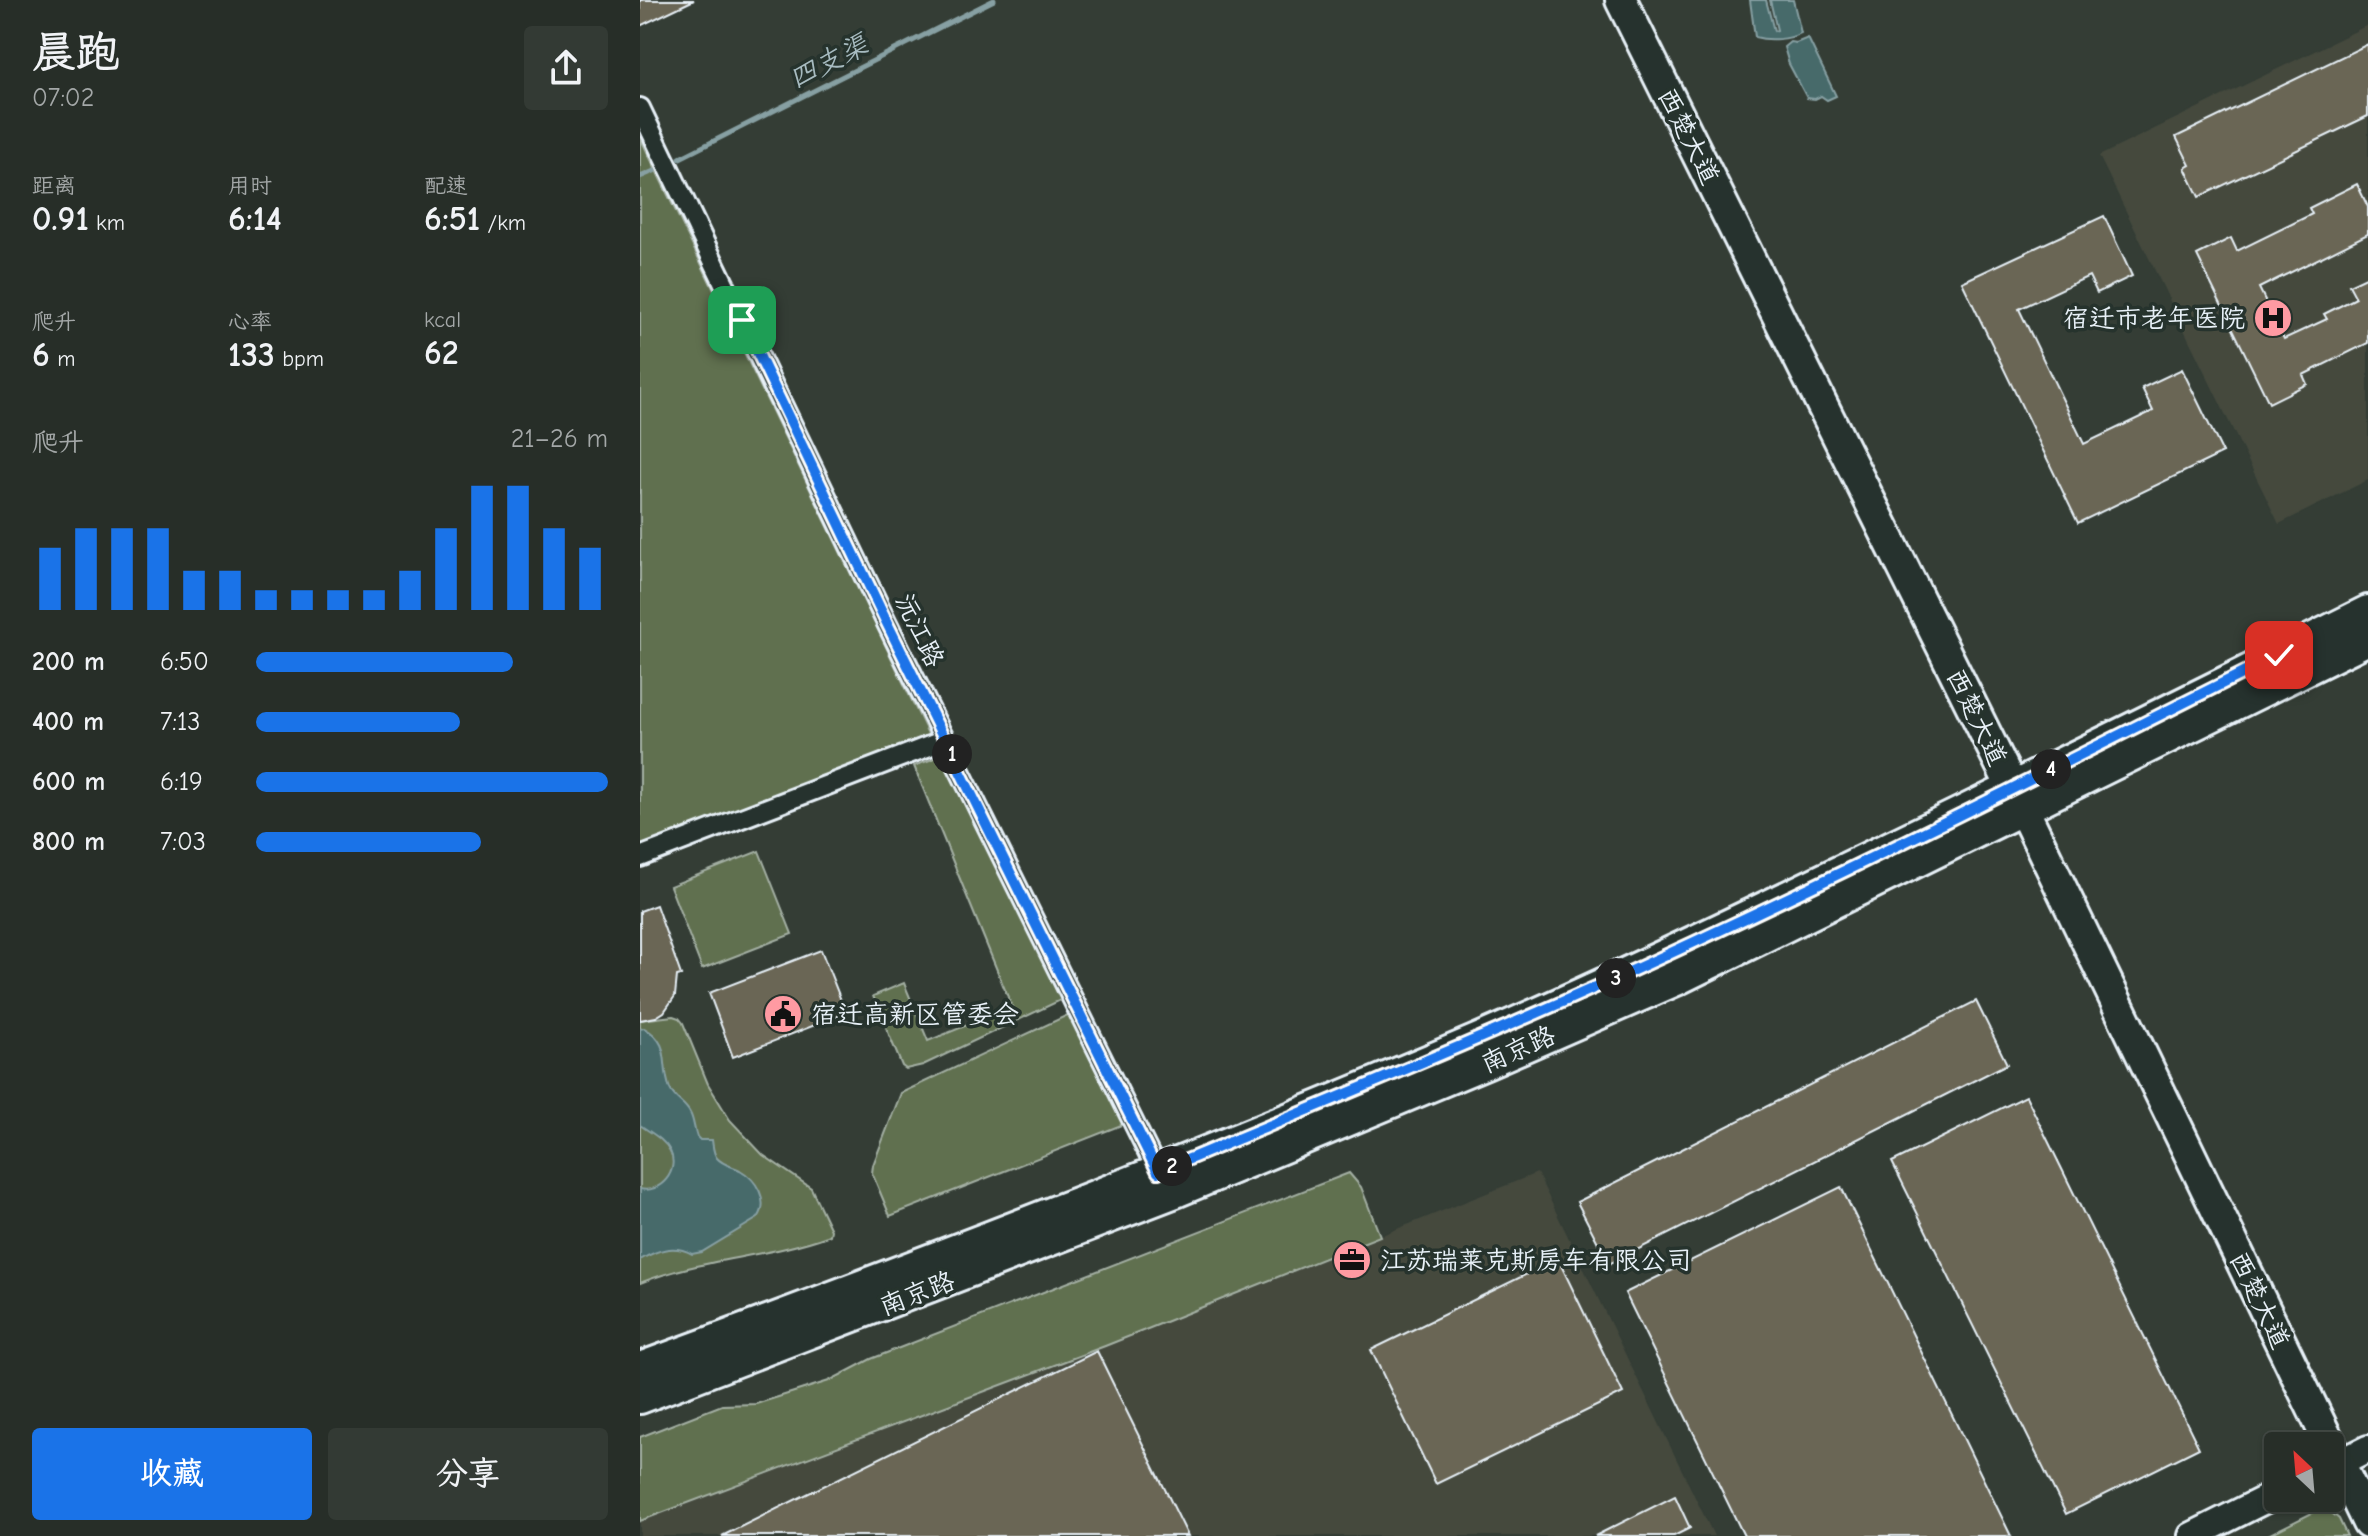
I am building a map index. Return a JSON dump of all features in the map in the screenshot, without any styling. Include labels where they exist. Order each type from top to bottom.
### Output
[{"type":"main road","name":"西楚大道","points":[[1621,0],[2018,798],[2318,1432]]},
{"type":"main road","name":"南京路","points":[[640,1398],[1164,1197],[1676,980],[2368,611]]},
{"type":"main road","name":"南京路","points":[[640,1368],[884,1279],[1158,1172],[1481,1038],[2368,639]]},
{"type":"main road","name":"西楚大道","points":[[2344,1483],[2368,1523]]},
{"type":"street","name":"沅江路","points":[[640,108],[945,740],[1158,1172]]},
{"type":"street","points":[[640,857],[945,740]]},
{"type":"street","points":[[2344,1461],[2368,1449]]},
{"type":"street","points":[[2192,1536],[2264,1500]]},
{"type":"shaded area","name":"宿迁市老年医院","points":[[2368,25],[2368,480],[2279,524],[2099,156]]},
{"type":"shaded area","name":"江苏瑞莱克斯房车有限公司","points":[[1537,1173],[1714,1536],[640,1536],[640,1521],[1105,1346]]},
{"type":"green space","points":[[640,137],[930,738],[640,848]]},
{"type":"green space","points":[[948,753],[1067,997],[923,1065],[906,1069],[902,1066],[873,996],[904,983],[928,1041],[1012,1007],[914,766]]},
{"type":"green space","points":[[759,851],[792,934],[702,969],[670,886]]},
{"type":"green space","points":[[1074,1012],[1125,1119],[1124,1124],[890,1216],[872,1173],[901,1093]]},
{"type":"green space","points":[[673,1016],[683,1023],[708,1084],[730,1120],[763,1155],[811,1188],[831,1230],[830,1235],[783,1249],[687,1268],[640,1283],[640,1020]]},
{"type":"green space","points":[[1349,1173],[1361,1187],[1380,1236],[1105,1346],[640,1521],[640,1437],[722,1405],[756,1404],[829,1381],[871,1359]]},
{"type":"green space","points":[[2314,1512],[2330,1512],[2339,1519],[2347,1536],[2266,1536]]},
{"type":"water","points":[[1750,0],[1766,0],[1774,31],[1777,30],[1770,0],[1793,0],[1801,33],[1778,39],[1755,37]]},
{"type":"water","points":[[1808,38],[1836,96],[1827,100],[1821,96],[1807,98],[1789,64],[1784,47],[1790,42]]},
{"type":"water","points":[[644,1028],[659,1041],[670,1089],[690,1113],[697,1137],[712,1140],[717,1158],[751,1179],[760,1191],[762,1205],[758,1218],[702,1252],[692,1254],[679,1249],[666,1250],[640,1260],[640,1189],[647,1190],[661,1184],[672,1166],[667,1147],[640,1125],[640,1029]]},
{"type":"building","points":[[640,0],[694,0],[640,26]]},
{"type":"building","points":[[2368,44],[2368,116],[2199,197],[2185,168],[2190,165],[2176,137]]},
{"type":"building","points":[[2357,184],[2368,207],[2368,234],[2259,288],[2284,339],[2327,319],[2324,314],[2356,298],[2349,285],[2368,276],[2368,343],[2303,375],[2307,384],[2269,403],[2197,255],[2231,238],[2237,251],[2312,214],[2309,208]]},
{"type":"building","points":[[2104,216],[2132,276],[2097,293],[2089,276],[2019,309],[2084,444],[2153,411],[2142,388],[2182,369],[2223,453],[2078,523],[1962,282]]},
{"type":"building","points":[[656,905],[681,975],[677,976],[675,996],[664,1012],[640,1020],[640,911]]},
{"type":"building","points":[[821,950],[846,1013],[733,1057],[709,993]]},
{"type":"building","points":[[1976,1001],[2007,1064],[1609,1264],[1577,1202]]},
{"type":"building","points":[[2026,1096],[2199,1448],[2066,1514],[1892,1162]]},
{"type":"building","points":[[1841,1187],[2011,1536],[1744,1536],[1625,1293]]},
{"type":"building","points":[[1558,1259],[1623,1393],[1436,1484],[1371,1350]]},
{"type":"building","points":[[1097,1351],[1188,1536],[722,1536]]},
{"type":"building","points":[[1675,1496],[1690,1528],[1674,1536],[1595,1536]]},
{"type":"waterway","name":"四支渠","points":[[680,158],[994,0]]},
{"type":"waterway","name":"四支渠","points":[[640,177],[654,171]]},
{"type":"place","name":"宿迁市老年医院","points":[[2273,318]]},
{"type":"place","name":"宿迁高新区管委会","points":[[783,1014]]},
{"type":"place","name":"江苏瑞莱克斯房车有限公司","points":[[1352,1260]]},
{"type":"route","points":[[742,320],[886,621],[1158,1172],[1481,1038],[1663,957],[2279,655]]}]
